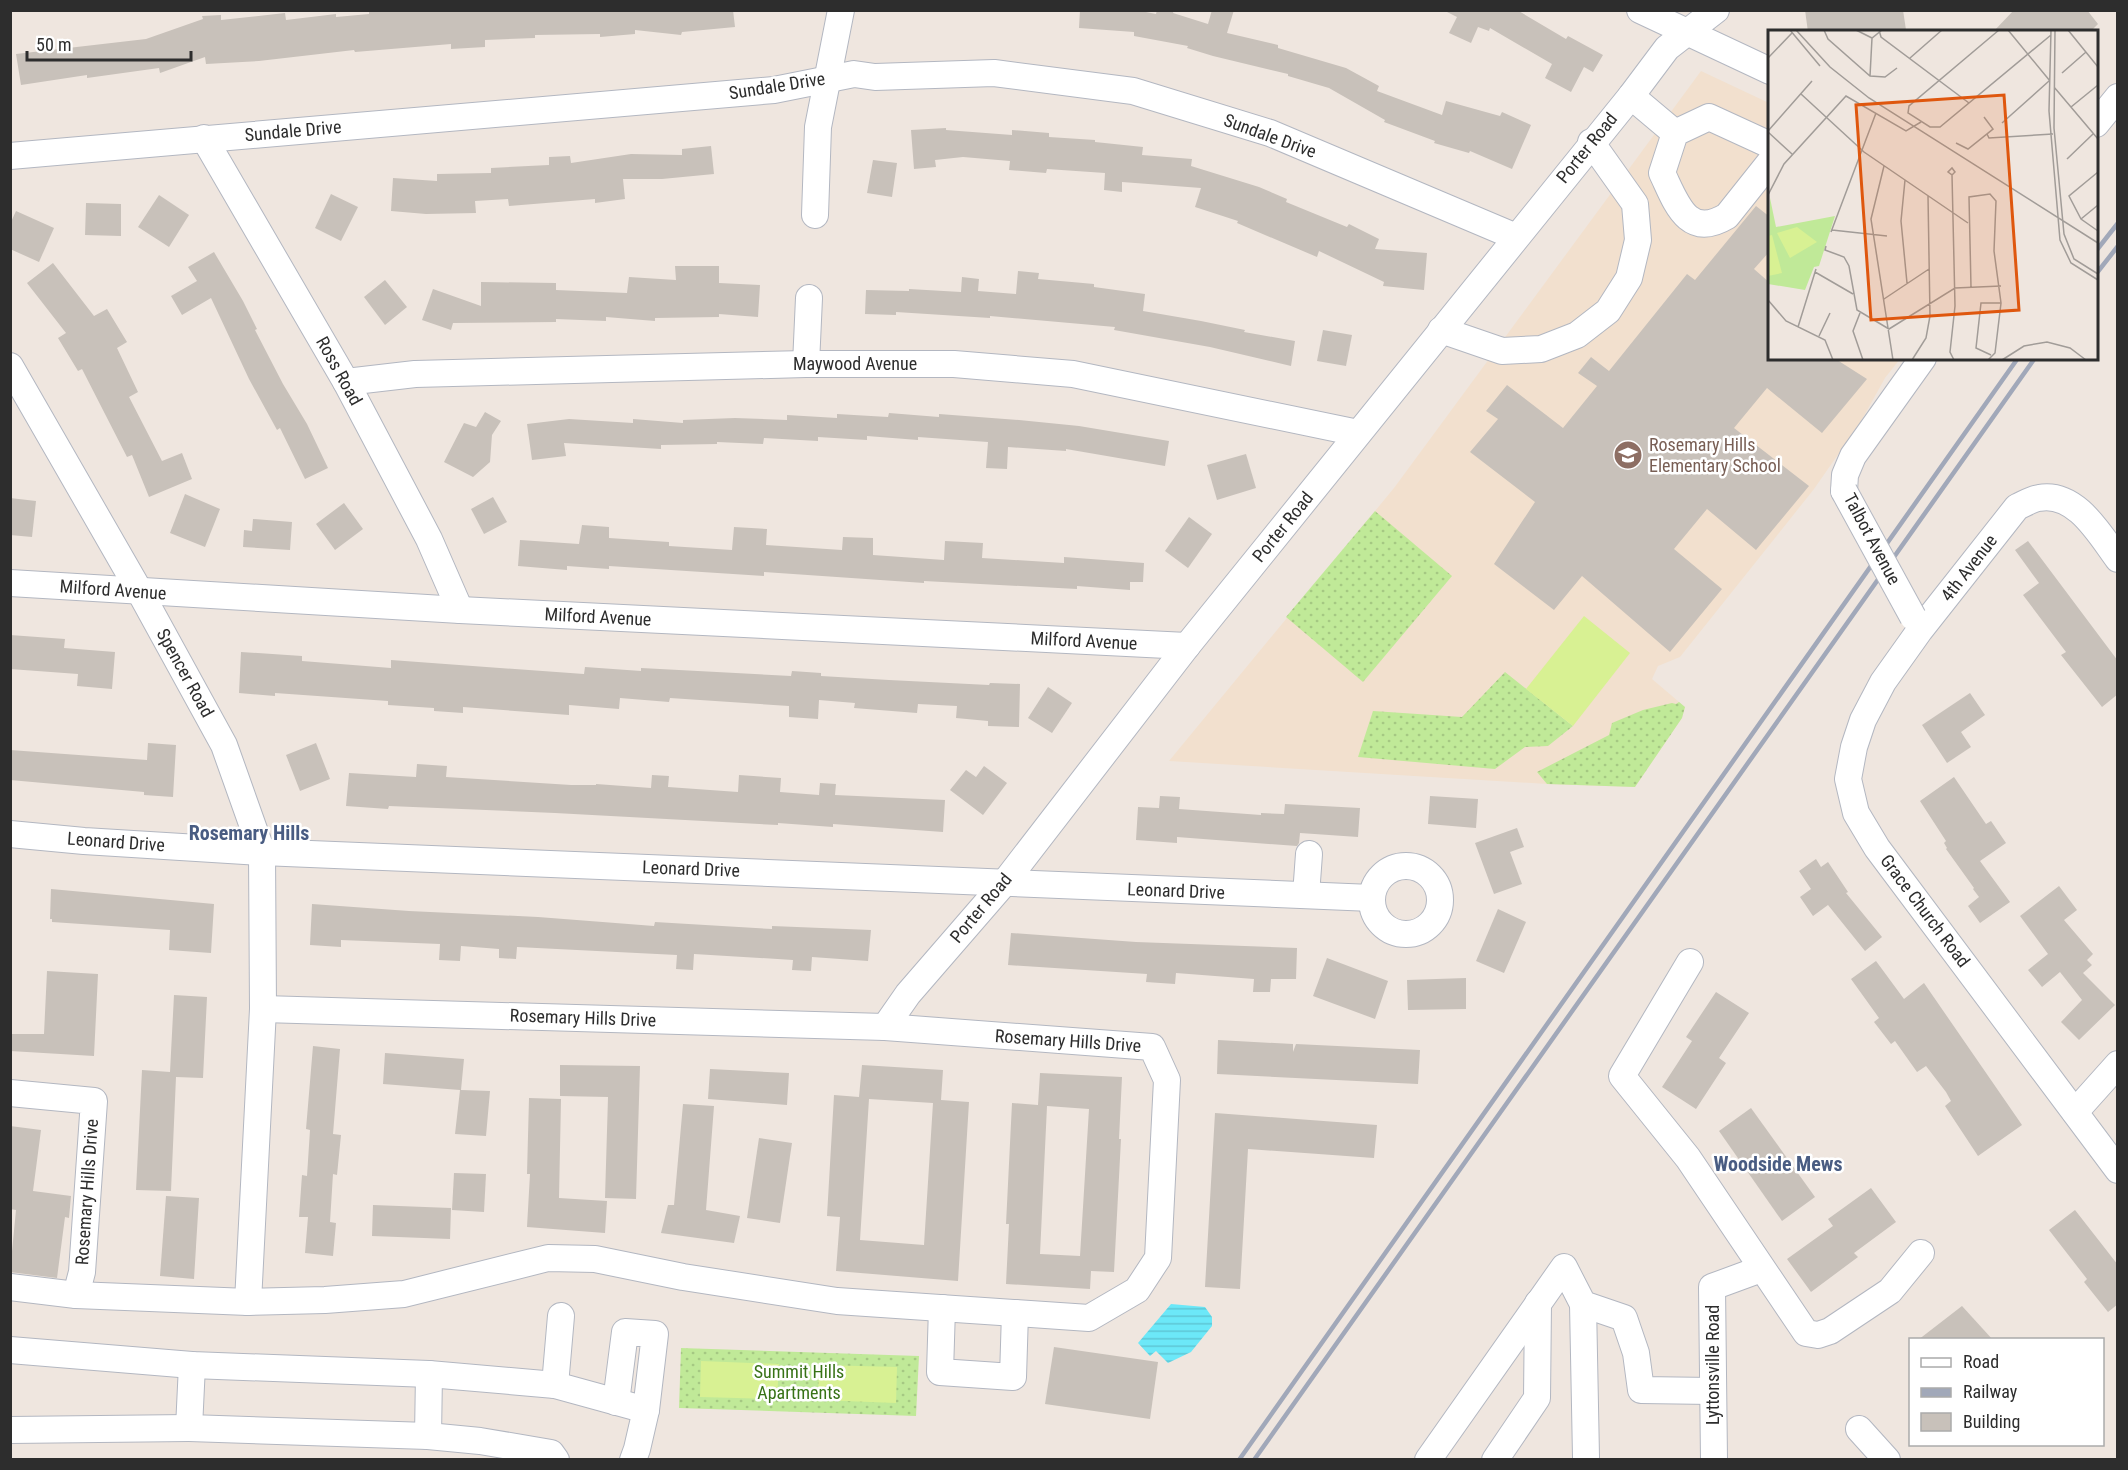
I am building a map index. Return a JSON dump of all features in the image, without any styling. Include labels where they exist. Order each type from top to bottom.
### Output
[{"type":"street","points":[[814,215],[819,127],[841,10]]},
{"type":"street","points":[[1640,10],[1768,70]]},
{"type":"street","name":"Porter Road","points":[[885,1027],[908,994],[1005,882],[1187,646],[1630,96],[1666,48],[1716,10]]},
{"type":"street","name":"Sundale Drive","points":[[10,156],[774,90],[854,74],[875,77],[994,72],[1133,91],[1270,133],[1516,237]]},
{"type":"street","points":[[1630,96],[1675,133]]},
{"type":"street","points":[[2098,123],[2118,97]]},
{"type":"street","points":[[1768,145],[1708,117],[1675,133],[1662,173],[1681,212],[1698,223],[1718,222],[1727,216],[1768,165]]},
{"type":"street","name":"Ross Road","points":[[204,138],[346,382],[429,539],[460,610]]},
{"type":"street","points":[[1441,330],[1502,351],[1541,349],[1577,335],[1608,311],[1629,278],[1638,240],[1635,204],[1591,142]]},
{"type":"street","points":[[806,364],[809,298]]},
{"type":"street","name":"Talbot Avenue","points":[[1917,623],[1844,491],[1845,475],[1853,456],[1922,360]]},
{"type":"street","name":"Maywood Avenue","points":[[346,382],[415,374],[806,364],[954,364],[1073,374],[1358,433]]},
{"type":"street","name":"Spencer Road","points":[[10,366],[140,592],[224,745],[262,852],[263,1009]]},
{"type":"street","name":"4th Avenue","points":[[1917,623],[2017,507],[2039,498],[2056,499],[2068,503],[2091,522],[2118,559]]},
{"type":"street","name":"Milford Avenue","points":[[10,583],[460,610],[1187,646]]},
{"type":"street","name":"Grace Church Road","points":[[1917,623],[1863,720],[1854,747],[1848,779],[1856,813],[1877,848],[2118,1170]]},
{"type":"street","name":"Leonard Drive","points":[[10,834],[262,852],[1372,898]]},
{"type":"street","points":[[1306,896],[1309,854]]},
{"type":"street","points":[[1690,963],[1622,1077],[1688,1158],[1806,1333],[1818,1335],[1830,1331],[1890,1291],[1922,1253]]},
{"type":"street","points":[[248,1302],[263,1009]]},
{"type":"street","name":"Rosemary Hills Drive","points":[[10,1287],[76,1294],[248,1302],[325,1300],[404,1294],[548,1258],[595,1259],[683,1277],[837,1301],[1089,1318],[1137,1290],[1158,1258],[1167,1080],[1152,1047],[885,1027],[263,1009]]},
{"type":"street","points":[[2075,1112],[2118,1064]]},
{"type":"street","name":"Rosemary Hills Drive","points":[[10,1093],[94,1101],[82,1272],[76,1294]]},
{"type":"street","points":[[1428,1460],[1564,1267],[1583,1304],[1586,1457]]},
{"type":"street","name":"Lyttonsville Road","points":[[1714,1460],[1712,1287],[1761,1269]]},
{"type":"street","points":[[1495,1460],[1537,1398],[1538,1303]]},
{"type":"street","points":[[1583,1304],[1623,1318],[1636,1353],[1641,1390],[1712,1391]]},
{"type":"street","points":[[942,1308],[940,1372],[1013,1377],[1015,1313]]},
{"type":"street","points":[[555,1385],[561,1316]]},
{"type":"street","points":[[616,1402],[625,1332],[655,1334],[646,1410],[633,1460]]},
{"type":"street","points":[[10,1350],[192,1365],[429,1374],[555,1385],[646,1410]]},
{"type":"street","points":[[189,1428],[192,1365]]},
{"type":"street","points":[[428,1436],[429,1374]]},
{"type":"street","points":[[10,1430],[189,1428],[428,1436],[481,1450],[552,1453],[556,1460]]},
{"type":"street","points":[[1859,1429],[1887,1460]]},
{"type":"shaded area","name":"Rosemary Hills Elementary School","points":[[1701,71],[1768,103],[1768,360],[1899,360],[1885,378],[1860,423],[1814,489],[1680,657],[1658,666],[1652,679],[1685,707],[1682,718],[1635,787],[1547,784],[1169,761],[1394,488]]},
{"type":"green space","points":[[1375,511],[1452,576],[1363,682],[1286,617]]},
{"type":"green space","points":[[1584,616],[1630,653],[1573,726],[1526,689]]},
{"type":"green space","points":[[1505,672],[1573,726],[1548,746],[1525,747],[1495,769],[1358,757],[1373,711],[1462,717]]},
{"type":"green space","points":[[1679,702],[1685,707],[1682,718],[1635,787],[1547,784],[1537,772],[1609,735],[1612,723],[1643,710]]},
{"type":"green space","name":"Summit Hills Apartments","points":[[681,1348],[919,1356],[916,1416],[679,1408]]},
{"type":"green space","points":[[701,1361],[779,1364],[777,1399],[700,1397]]},
{"type":"green space","points":[[819,1365],[897,1367],[896,1403],[818,1400]]},
{"type":"water","points":[[1171,1304],[1205,1307],[1212,1317],[1212,1326],[1191,1352],[1168,1363],[1156,1351],[1150,1356],[1138,1343]]},
{"type":"building","points":[[369,10],[733,10],[735,27],[682,32],[681,35],[635,30],[635,34],[600,37],[600,34],[535,35],[535,38],[485,40],[485,47],[451,49],[451,44],[355,52],[354,50],[259,61],[206,64],[205,57],[160,73],[159,68],[87,78],[87,75],[21,85],[16,54],[146,39],[203,19],[202,16],[221,15],[221,20],[285,13],[286,20],[336,14],[336,17],[369,14]]},
{"type":"building","points":[[1080,10],[1136,10],[1156,14],[1157,10],[1174,10],[1173,13],[1208,24],[1212,10],[1234,10],[1227,33],[1278,45],[1278,48],[1346,68],[1379,86],[1377,91],[1442,115],[1446,101],[1500,116],[1502,112],[1531,125],[1512,169],[1470,151],[1469,153],[1434,143],[1435,141],[1384,122],[1385,120],[1329,88],[1288,76],[1288,74],[1213,56],[1187,48],[1188,46],[1134,36],[1134,32],[1079,28]]},
{"type":"building","points":[[1443,10],[1517,10],[1566,39],[1568,36],[1603,55],[1593,72],[1584,67],[1571,92],[1545,78],[1552,64],[1490,28],[1489,31],[1478,27],[1471,43],[1449,33],[1457,17]]},
{"type":"building","points":[[1805,10],[1903,10],[1906,30],[1808,30]]},
{"type":"building","points":[[2014,10],[2087,10],[2098,24],[2092,30],[1995,30]]},
{"type":"building","points":[[946,128],[946,130],[1012,135],[1012,130],[1049,133],[1049,137],[1095,140],[1095,142],[1143,147],[1142,155],[1192,159],[1191,166],[1259,187],[1287,199],[1286,202],[1347,227],[1349,224],[1379,239],[1375,249],[1427,253],[1424,290],[1383,286],[1384,282],[1319,251],[1317,257],[1237,223],[1238,221],[1195,207],[1201,188],[1122,182],[1122,192],[1104,190],[1105,173],[1047,169],[1046,173],[1009,170],[1010,161],[963,157],[935,160],[936,167],[914,169],[911,130]]},
{"type":"building","points":[[711,146],[714,174],[662,179],[623,179],[625,199],[595,203],[595,199],[509,206],[508,199],[475,201],[476,213],[426,214],[391,211],[393,178],[437,181],[437,174],[491,173],[491,168],[549,165],[549,157],[570,156],[571,163],[631,154],[682,155],[682,149]]},
{"type":"building","points":[[873,160],[897,163],[892,197],[867,193]]},
{"type":"building","points":[[331,194],[358,207],[341,241],[315,228]]},
{"type":"building","points":[[159,195],[189,215],[169,247],[138,227]]},
{"type":"building","points":[[86,203],[121,204],[121,236],[85,235]]},
{"type":"building","name":"Rosemary Hills Elementary School","points":[[1756,206],[1768,215],[1768,253],[1754,269],[1768,281],[1768,360],[1837,360],[1867,379],[1822,433],[1767,388],[1734,428],[1809,486],[1756,550],[1707,509],[1674,549],[1722,589],[1670,652],[1582,576],[1554,610],[1494,564],[1535,502],[1470,452],[1498,419],[1486,411],[1507,385],[1563,428],[1597,386],[1578,373],[1591,357],[1609,371],[1687,274],[1695,280]]},
{"type":"building","points":[[16,211],[54,228],[39,262],[10,249],[10,224]]},
{"type":"building","points":[[214,252],[243,301],[257,329],[255,330],[307,424],[328,468],[305,479],[280,428],[277,430],[249,379],[211,298],[182,315],[171,296],[197,281],[188,267]]},
{"type":"building","points":[[53,263],[94,316],[107,309],[127,342],[117,348],[138,392],[129,397],[162,461],[182,453],[192,479],[149,497],[132,455],[127,457],[82,369],[78,371],[58,338],[66,333],[27,283]]},
{"type":"building","points":[[675,266],[719,266],[719,283],[760,285],[758,317],[719,314],[719,317],[655,318],[655,321],[606,317],[606,321],[556,319],[556,322],[453,323],[451,330],[422,320],[433,289],[481,306],[481,282],[556,283],[556,290],[627,293],[629,277],[676,280]]},
{"type":"building","points":[[1018,271],[1039,273],[1038,279],[1094,284],[1094,287],[1145,294],[1143,311],[1295,341],[1291,366],[1210,347],[1114,330],[1115,327],[990,316],[990,318],[896,312],[896,315],[865,314],[866,290],[909,291],[909,289],[961,292],[962,277],[979,279],[978,291],[1016,294]]},
{"type":"building","points":[[385,280],[407,307],[385,325],[364,297]]},
{"type":"building","points":[[1323,330],[1352,335],[1346,366],[1317,361]]},
{"type":"building","points":[[485,412],[501,421],[492,435],[490,462],[473,477],[444,462],[464,423],[476,427]]},
{"type":"building","points":[[889,413],[939,417],[939,414],[1079,426],[1169,441],[1165,466],[1066,449],[1066,451],[1008,447],[1007,469],[986,468],[988,442],[867,436],[867,440],[818,437],[818,441],[764,438],[763,444],[717,442],[717,444],[661,445],[661,449],[564,443],[566,456],[532,460],[527,424],[569,419],[633,423],[633,419],[683,423],[683,420],[735,418],[787,420],[787,415],[837,418],[837,414],[888,417]]},
{"type":"building","points":[[1246,454],[1256,488],[1217,500],[1207,465]]},
{"type":"building","points":[[185,494],[220,509],[205,547],[170,533]]},
{"type":"building","points":[[493,497],[507,522],[484,534],[471,509]]},
{"type":"building","points":[[10,498],[36,501],[32,537],[10,535]]},
{"type":"building","points":[[344,503],[363,529],[335,550],[316,524]]},
{"type":"building","points":[[1189,517],[1212,534],[1188,568],[1165,551]]},
{"type":"building","points":[[253,519],[292,522],[290,550],[243,547],[244,530],[252,531]]},
{"type":"building","points":[[582,525],[609,527],[609,538],[669,542],[669,546],[732,550],[734,527],[767,529],[766,545],[842,550],[843,537],[873,538],[873,555],[944,560],[945,541],[983,543],[982,558],[1064,563],[1064,557],[1144,563],[1143,582],[1130,582],[1130,590],[1077,586],[1077,589],[924,581],[924,583],[764,572],[764,576],[609,566],[609,569],[567,566],[567,570],[518,566],[520,540],[579,544]]},
{"type":"building","points":[[2028,541],[2118,661],[2118,694],[2102,707],[2061,655],[2066,652],[2023,595],[2039,583],[2015,550]]},
{"type":"building","points":[[10,635],[65,639],[64,648],[115,652],[112,689],[77,686],[78,674],[10,669]]},
{"type":"building","points":[[241,652],[302,656],[302,661],[391,668],[391,660],[584,674],[585,667],[791,676],[792,671],[821,673],[821,676],[889,680],[989,685],[990,683],[1020,684],[1019,727],[988,726],[988,721],[956,718],[957,706],[918,704],[917,713],[854,708],[855,703],[819,700],[818,719],[789,717],[789,706],[670,698],[669,702],[620,698],[619,709],[569,705],[569,715],[463,707],[463,713],[434,711],[434,708],[388,705],[388,701],[275,693],[275,696],[239,693]]},
{"type":"building","points":[[1048,687],[1072,703],[1052,733],[1028,718]]},
{"type":"building","points":[[1970,693],[1985,715],[1961,732],[1971,747],[1947,763],[1922,725]]},
{"type":"building","points":[[148,743],[176,745],[173,797],[144,795],[144,792],[10,780],[10,750],[147,760]]},
{"type":"building","points":[[316,743],[330,779],[300,791],[286,755]]},
{"type":"building","points":[[417,764],[447,766],[446,777],[571,785],[596,784],[651,788],[652,775],[669,776],[668,787],[738,792],[739,775],[781,778],[780,792],[819,795],[820,783],[836,784],[835,795],[945,800],[943,832],[833,824],[833,827],[778,823],[778,825],[555,813],[346,806],[349,773],[416,777]]},
{"type":"building","points":[[984,766],[1007,783],[983,815],[950,790],[966,770],[976,777]]},
{"type":"building","points":[[1954,777],[1986,824],[1991,821],[2006,843],[1980,861],[2010,902],[1980,923],[1968,906],[1979,897],[1946,849],[1944,843],[1946,841],[1920,801]]},
{"type":"building","points":[[1160,796],[1180,797],[1179,809],[1261,815],[1261,813],[1284,814],[1285,804],[1360,808],[1358,837],[1300,833],[1297,846],[1177,837],[1177,843],[1136,840],[1138,807],[1159,808]]},
{"type":"building","points":[[1430,796],[1478,799],[1476,828],[1428,824]]},
{"type":"building","points":[[1517,828],[1524,847],[1510,852],[1522,884],[1494,894],[1475,843]]},
{"type":"building","points":[[1816,859],[1821,867],[1828,862],[1848,892],[1846,893],[1882,937],[1865,951],[1828,905],[1813,916],[1800,897],[1811,889],[1799,871]]},
{"type":"building","points":[[2059,886],[2077,910],[2064,920],[2093,954],[2087,960],[2092,965],[2083,973],[2115,1005],[2079,1040],[2061,1022],[2082,1000],[2060,972],[2042,987],[2028,970],[2048,954],[2020,916]]},
{"type":"building","points":[[51,889],[214,904],[211,953],[169,950],[170,930],[52,922],[50,919]]},
{"type":"building","points":[[312,904],[654,926],[655,922],[772,929],[772,926],[871,930],[868,961],[812,957],[811,971],[792,970],[793,960],[694,954],[693,970],[676,969],[677,955],[517,947],[516,959],[499,958],[499,949],[461,946],[460,961],[439,960],[440,944],[341,940],[341,947],[310,945]]},
{"type":"building","points":[[1498,909],[1526,922],[1504,973],[1476,961]]},
{"type":"building","points":[[1011,933],[1136,942],[1297,948],[1296,979],[1271,979],[1270,992],[1253,992],[1254,979],[1176,973],[1175,984],[1146,982],[1147,974],[1008,965]]},
{"type":"building","points":[[1327,958],[1388,981],[1375,1019],[1313,996]]},
{"type":"building","points":[[1876,961],[1904,999],[1924,983],[2022,1125],[1978,1156],[1945,1106],[1951,1101],[1946,1092],[1926,1066],[1917,1072],[1895,1041],[1891,1044],[1874,1022],[1879,1018],[1851,979]]},
{"type":"building","points":[[47,971],[98,974],[94,1056],[10,1051],[10,1034],[44,1034]]},
{"type":"building","points":[[1466,978],[1466,1009],[1408,1010],[1407,980]]},
{"type":"building","points":[[1716,992],[1749,1013],[1719,1058],[1726,1063],[1696,1109],[1662,1087],[1692,1041],[1686,1037]]},
{"type":"building","points":[[174,995],[207,997],[203,1078],[176,1077],[171,1191],[136,1190],[142,1070],[170,1072]]},
{"type":"building","points":[[1218,1040],[1293,1044],[1293,1052],[1296,1044],[1420,1050],[1418,1084],[1217,1074]]},
{"type":"building","points":[[313,1046],[340,1049],[333,1134],[341,1135],[337,1175],[333,1174],[330,1222],[336,1223],[333,1256],[305,1253],[308,1217],[299,1217],[302,1175],[307,1176],[310,1130],[306,1129]]},
{"type":"building","points":[[385,1053],[464,1059],[461,1090],[490,1091],[486,1136],[455,1134],[460,1090],[383,1084]]},
{"type":"building","points":[[560,1065],[640,1066],[636,1199],[605,1198],[608,1097],[560,1096]]},
{"type":"building","points":[[862,1065],[943,1070],[941,1100],[969,1102],[958,1281],[836,1271],[840,1217],[827,1216],[834,1095],[859,1097]],"holes":[[[869,1099],[933,1103],[924,1245],[860,1240]]]},
{"type":"building","points":[[710,1069],[789,1073],[787,1105],[708,1099]]},
{"type":"building","points":[[1040,1073],[1122,1077],[1114,1272],[1091,1271],[1090,1289],[1006,1284],[1009,1224],[1006,1224],[1012,1103],[1038,1105]],"holes":[[[1047,1106],[1089,1109],[1080,1256],[1040,1254]]]},
{"type":"building","points":[[529,1098],[561,1099],[559,1198],[607,1201],[605,1233],[527,1227],[530,1174],[527,1174]]},
{"type":"building","points":[[683,1104],[714,1106],[706,1210],[740,1216],[734,1243],[661,1233],[668,1205],[674,1205]]},
{"type":"building","points":[[1751,1108],[1815,1197],[1782,1221],[1719,1131]]},
{"type":"building","points":[[1215,1113],[1377,1125],[1374,1158],[1248,1149],[1240,1289],[1205,1287]]},
{"type":"building","points":[[10,1126],[41,1130],[33,1191],[71,1196],[69,1218],[65,1217],[57,1278],[10,1272],[16,1210],[10,1209]]},
{"type":"building","points":[[759,1138],[792,1143],[780,1223],[747,1218]]},
{"type":"building","points":[[454,1173],[486,1174],[484,1212],[452,1210]]},
{"type":"building","points":[[1871,1188],[1896,1222],[1854,1253],[1858,1257],[1811,1292],[1787,1259],[1833,1226],[1828,1219]]},
{"type":"building","points":[[166,1196],[199,1198],[194,1279],[160,1276]]},
{"type":"building","points":[[373,1205],[451,1208],[450,1239],[372,1236]]},
{"type":"building","points":[[2075,1210],[2118,1265],[2118,1304],[2108,1312],[2084,1282],[2087,1279],[2049,1230]]},
{"type":"building","points":[[1962,1306],[1991,1338],[1921,1338]]},
{"type":"building","points":[[1054,1347],[1158,1362],[1150,1419],[1045,1404]]},
{"type":"railway","points":[[2098,248],[2118,223]]},
{"type":"railway","points":[[2098,271],[2118,246]]},
{"type":"railway","points":[[1239,1460],[2017,360]]},
{"type":"railway","points":[[1254,1460],[2034,360]]},
{"type":"place","name":"Rosemary Hills Elementary School","points":[[1628,455]]},
{"type":"district","name":"Rosemary Hills","points":[[249,833]]},
{"type":"district","name":"Woodside Mews","points":[[1778,1164]]}]
